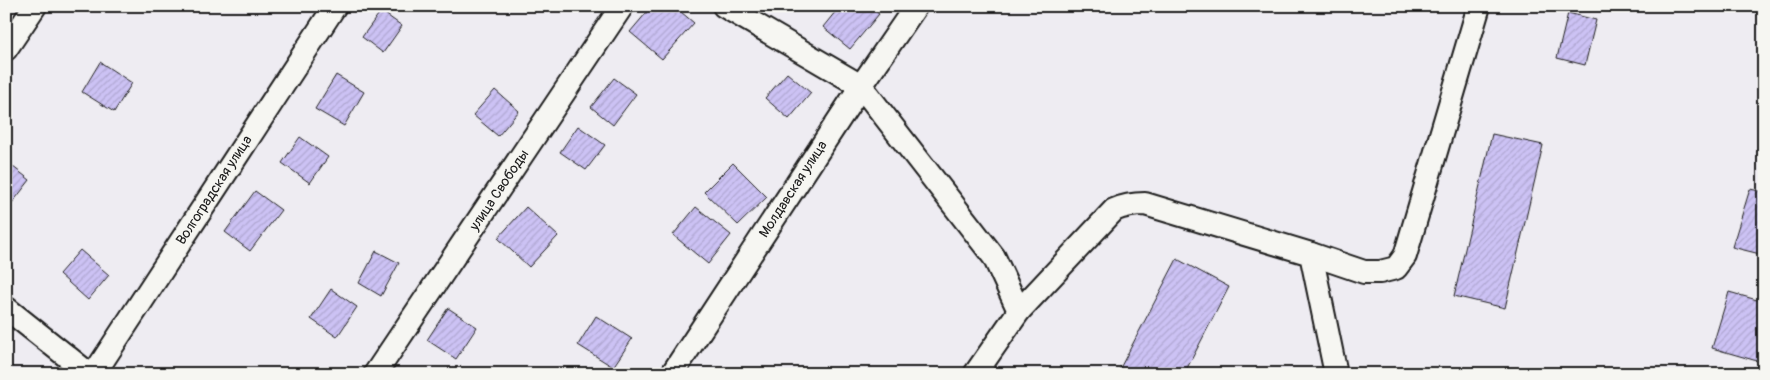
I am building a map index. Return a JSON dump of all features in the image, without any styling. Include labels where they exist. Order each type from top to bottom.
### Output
[{"type":"street","points":[[6,48],[35,6]]},
{"type":"street","name":"Волгоградская улица","points":[[94,374],[335,6]]},
{"type":"street","name":"улица Свободы","points":[[376,374],[622,6]]},
{"type":"street","points":[[724,6],[861,86],[994,257],[1020,311]]},
{"type":"street","name":"Молдавская улица","points":[[672,374],[861,86],[916,6]]},
{"type":"street","points":[[975,374],[1020,311],[1114,210],[1129,205],[1145,204],[1364,272],[1380,272],[1396,268],[1405,256],[1479,6]]},
{"type":"street","points":[[1311,254],[1336,374]]},
{"type":"street","points":[[6,308],[89,374]]},
{"type":"building","points":[[652,6],[674,6],[694,23],[662,59],[630,32]]},
{"type":"building","points":[[783,6],[797,6],[792,13]]},
{"type":"building","points":[[840,6],[869,6],[879,14],[850,49],[823,27]]},
{"type":"building","points":[[381,11],[402,26],[383,53],[362,37]]},
{"type":"building","points":[[1568,13],[1596,20],[1585,65],[1557,58]]},
{"type":"building","points":[[100,62],[132,83],[114,112],[82,92]]},
{"type":"building","points":[[787,73],[811,93],[789,119],[765,98]]},
{"type":"building","points":[[336,75],[364,92],[344,126],[315,109]]},
{"type":"building","points":[[614,78],[636,94],[613,125],[591,107]]},
{"type":"building","points":[[495,90],[519,111],[498,136],[473,115]]},
{"type":"building","points":[[578,126],[605,145],[586,170],[560,152]]},
{"type":"building","points":[[1492,134],[1543,145],[1505,308],[1454,296]]},
{"type":"building","points":[[300,137],[328,157],[310,183],[282,163]]},
{"type":"building","points":[[8,163],[30,180],[9,207],[6,205],[6,165]]},
{"type":"building","points":[[733,163],[767,197],[738,225],[704,192]]},
{"type":"building","points":[[1750,189],[1764,192],[1764,255],[1732,247]]},
{"type":"building","points":[[255,191],[281,210],[250,251],[225,232]]},
{"type":"building","points":[[526,207],[558,236],[529,267],[498,238]]},
{"type":"building","points":[[696,207],[731,235],[708,264],[673,235]]},
{"type":"building","points":[[80,250],[109,275],[88,300],[59,274]]},
{"type":"building","points":[[376,251],[399,263],[381,296],[359,283]]},
{"type":"building","points":[[1177,259],[1229,287],[1184,374],[1117,374]]},
{"type":"building","points":[[331,289],[357,307],[337,337],[311,319]]},
{"type":"building","points":[[1729,292],[1764,302],[1764,363],[1712,348]]},
{"type":"building","points":[[448,308],[477,327],[456,359],[427,340]]},
{"type":"building","points":[[596,316],[632,339],[613,367],[578,345]]}]
